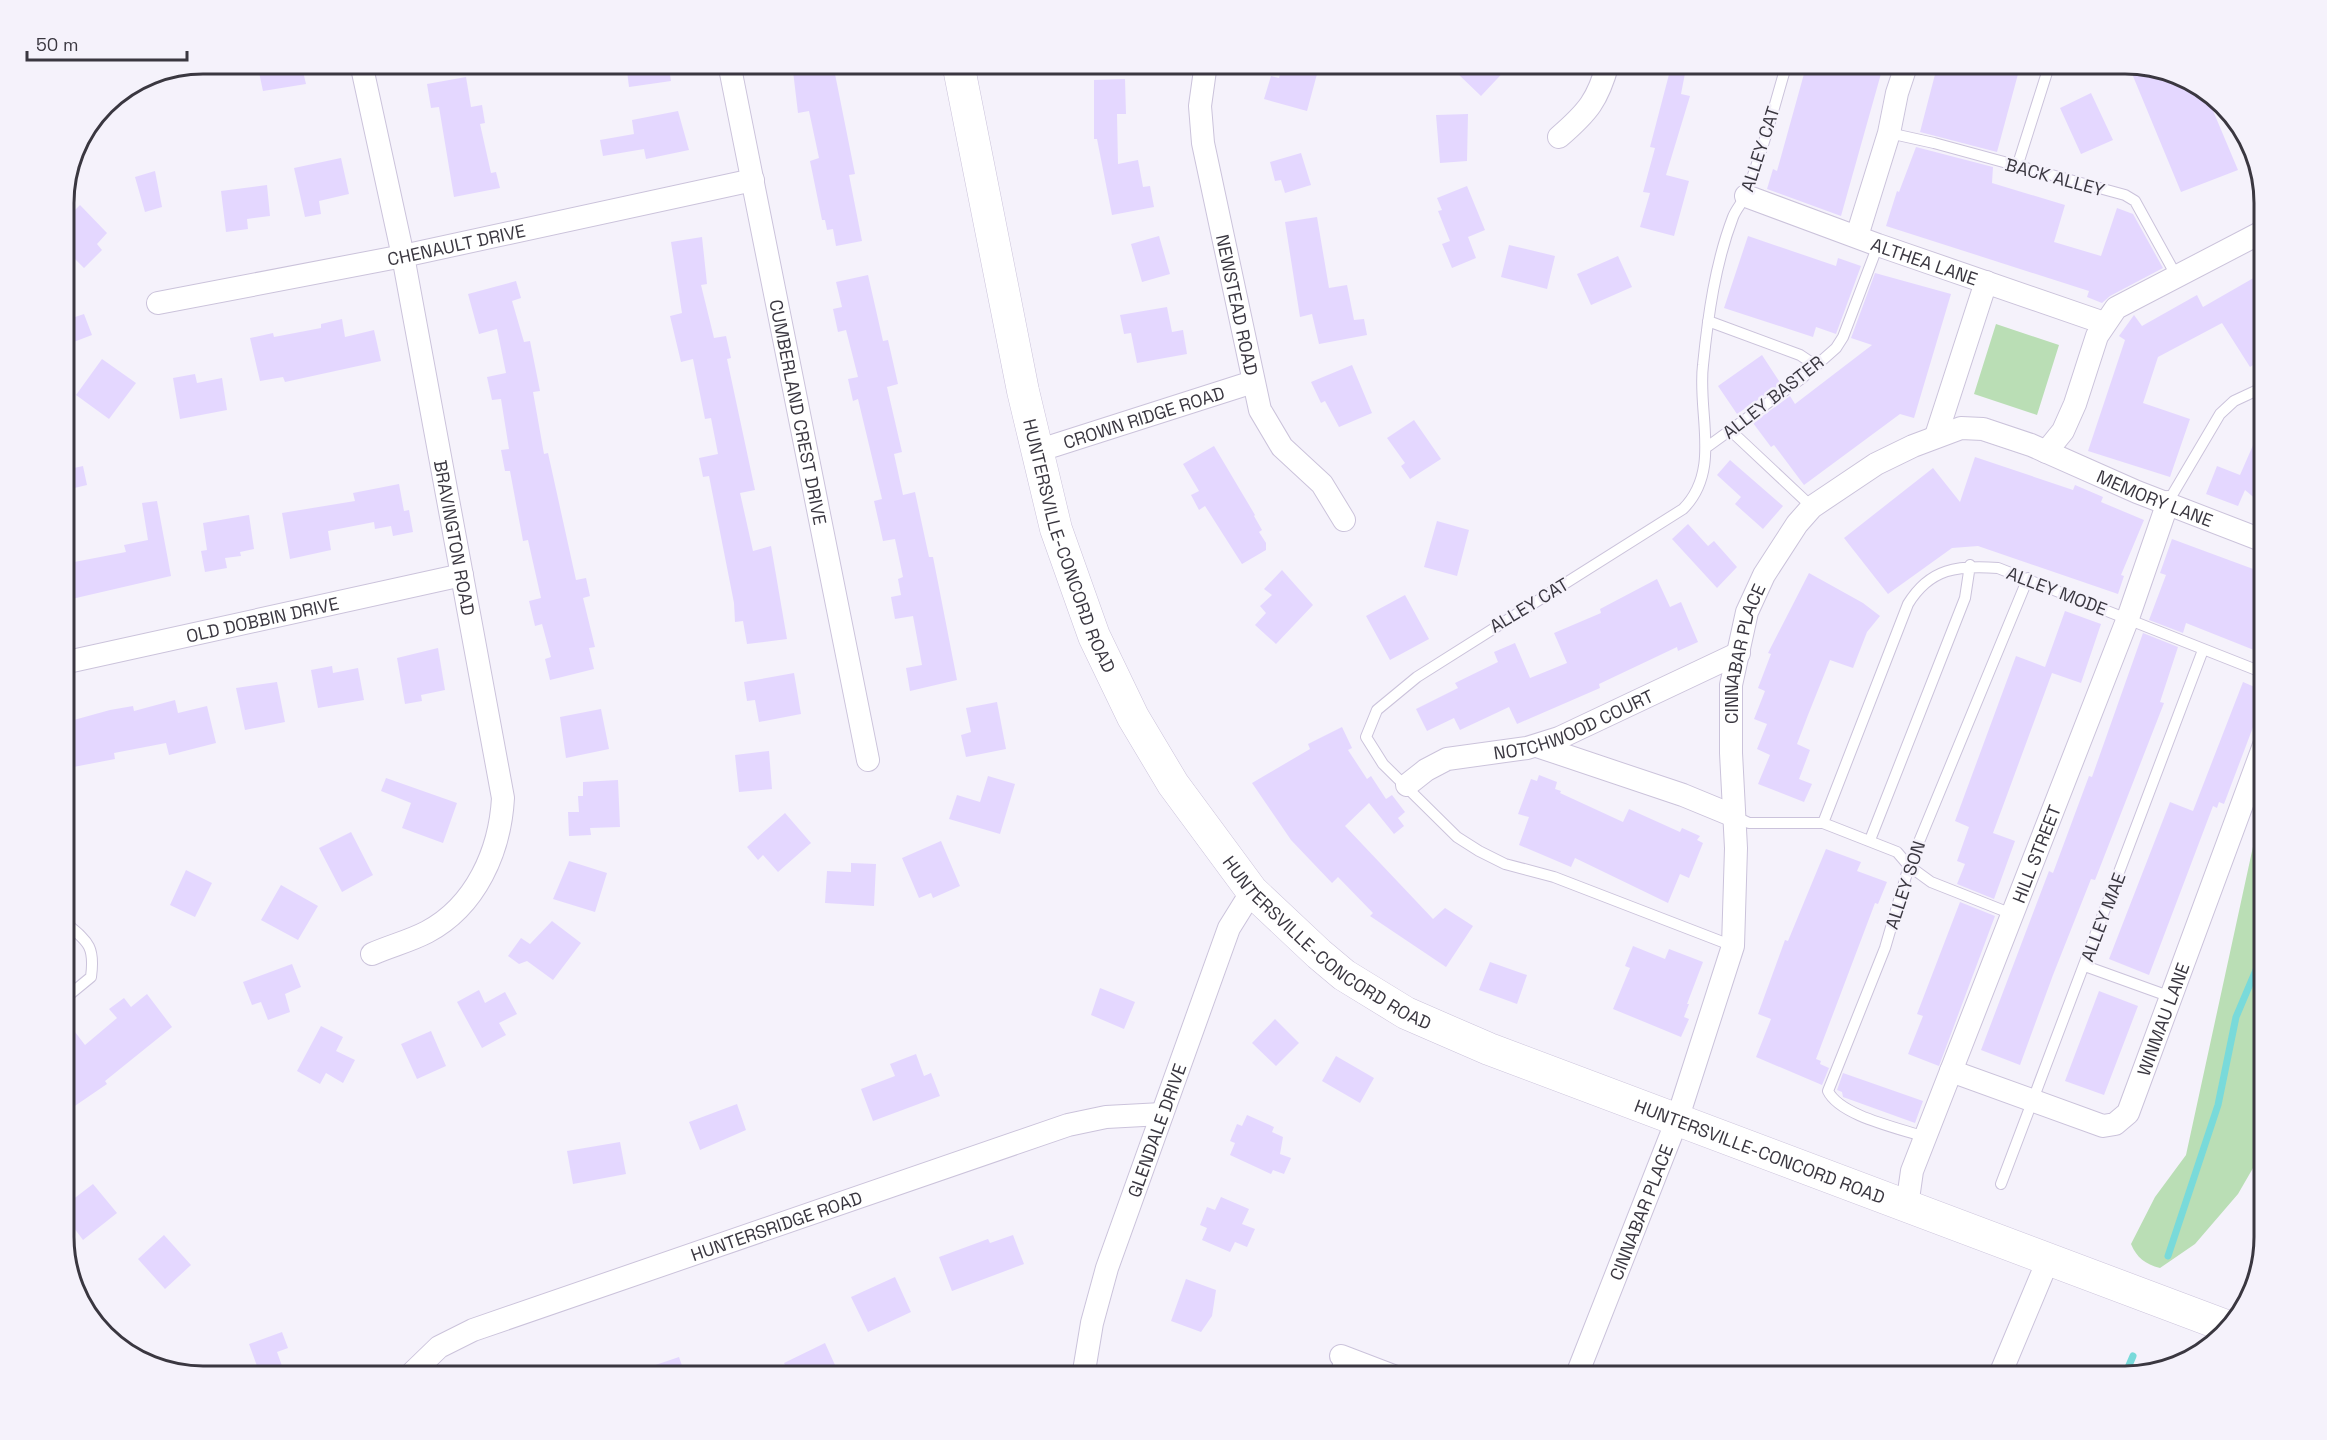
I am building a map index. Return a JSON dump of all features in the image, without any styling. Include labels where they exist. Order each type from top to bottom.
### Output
[{"type":"main road","name":"HUNTERSVILLE-CONCORD ROAD","points":[[960,73],[1037,451],[1066,561],[1094,636],[1116,684],[1173,784],[1252,891],[1344,975],[1406,1014],[1489,1049],[2220,1324]]},
{"type":"street","name":"BRAVINGTON ROAD","points":[[364,73],[403,256],[503,798],[502,821],[487,867],[460,908],[426,932],[372,954]]},
{"type":"street","name":"CUMBERLAND CREST DRIVE","points":[[731,73],[867,760]]},
{"type":"street","name":"NEWSTEAD ROAD","points":[[1205,73],[1200,106],[1203,143],[1253,382],[1266,424],[1282,447],[1322,484],[1344,520]]},
{"type":"street","points":[[1559,137],[1585,115],[1595,102],[1605,73]]},
{"type":"street","points":[[1857,236],[1889,134],[1897,93],[1904,73]]},
{"type":"street","name":"CHENAULT DRIVE","points":[[158,303],[403,256],[753,180]]},
{"type":"street","name":"ALTHEA LANE","points":[[1746,195],[1878,245],[2104,323]]},
{"type":"street","points":[[2046,452],[2063,431],[2097,336],[2116,308],[2253,237]]},
{"type":"street","points":[[1936,436],[1986,282]]},
{"type":"street","name":"CROWN RIDGE ROAD","points":[[1037,451],[1253,382]]},
{"type":"street","name":"CINNABAR PLACE","points":[[1580,1366],[1677,1120],[1733,946],[1736,903],[1731,685],[1747,612],[1764,575],[1812,507],[1876,464],[1936,436],[1961,428],[1983,429],[2046,452]]},
{"type":"street","name":"MEMORY LANE","points":[[2046,452],[2137,492],[2253,537]]},
{"type":"street","name":"HILL STREET","points":[[1907,1206],[1912,1171],[2128,618],[2168,502]]},
{"type":"street","name":"OLD DOBBIN DRIVE","points":[[74,661],[462,575]]},
{"type":"street","name":"NOTCHWOOD COURT","points":[[1407,785],[1426,770],[1447,759],[1537,746],[1559,738],[1739,653]]},
{"type":"street","points":[[1537,746],[1683,795],[1734,816]]},
{"type":"street","name":"WINMAU LANE","points":[[1951,1071],[2103,1126],[2115,1124],[2128,1113],[2254,773]]},
{"type":"street","name":"GLENDALE DRIVE","points":[[1085,1366],[1092,1323],[1107,1268],[1229,928],[1252,891]]},
{"type":"street","name":"HUNTERSRIDGE ROAD","points":[[419,1366],[439,1347],[473,1330],[1068,1125],[1106,1117],[1162,1114]]},
{"type":"street","points":[[2005,1366],[2048,1260]]},
{"type":"lane","name":"ALLEY CAT","points":[[1733,946],[1554,877],[1505,864],[1457,837],[1407,785],[1383,764],[1366,737],[1377,710],[1417,677],[1483,633],[1683,509],[1692,501],[1703,476],[1707,447],[1702,414],[1701,376],[1718,269],[1733,216],[1746,195],[1784,73]]},
{"type":"lane","points":[[2017,167],[2047,73]]},
{"type":"lane","name":"BACK ALLEY","points":[[1889,134],[1934,143],[2125,195],[2135,201],[2177,277]]},
{"type":"lane","name":"ALLEY BASTER","points":[[1707,447],[1801,379],[1836,348],[1844,337],[1878,245]]},
{"type":"lane","points":[[1708,321],[1800,354],[1815,365]]},
{"type":"lane","points":[[2168,502],[2220,414],[2234,401],[2253,392]]},
{"type":"lane","points":[[1730,430],[1812,507]]},
{"type":"lane","points":[[1870,840],[1965,598],[1970,565]]},
{"type":"lane","name":"ALLEY MODE","points":[[1822,823],[1908,604],[1931,577],[1970,565],[1998,568],[2253,669]]},
{"type":"lane","name":"ALLEY SON","points":[[1925,1137],[1864,1117],[1832,1100],[1828,1090],[1885,948],[1909,866],[2028,578]]},
{"type":"lane","name":"ALLEY MAE","points":[[2001,1184],[2203,650]]},
{"type":"lane","points":[[1734,816],[1749,824],[1822,823],[1870,840],[1897,852],[1909,866],[1931,882],[2012,915]]},
{"type":"lane","points":[[74,930],[87,941],[94,958],[91,977],[74,991]]},
{"type":"lane","points":[[2085,966],[2171,997]]},
{"type":"green space","points":[[1996,324],[2059,345],[2037,415],[1974,394]]},
{"type":"green space","points":[[2254,844],[2254,1166],[2238,1194],[2195,1244],[2160,1268],[2142,1260],[2131,1244],[2155,1197],[2186,1155]]},
{"type":"building","points":[[259,73],[303,73],[306,84],[263,91]]},
{"type":"building","points":[[627,73],[670,73],[671,81],[629,87]]},
{"type":"building","points":[[793,73],[835,73],[855,174],[849,175],[862,241],[836,246],[833,229],[827,230],[825,220],[822,220],[810,161],[819,158],[809,111],[798,113]]},
{"type":"building","points":[[1280,73],[1317,73],[1307,111],[1264,99],[1271,76],[1279,78]]},
{"type":"building","points":[[1457,73],[1503,73],[1481,96]]},
{"type":"building","points":[[1669,73],[1685,73],[1681,94],[1690,96],[1666,175],[1689,181],[1674,236],[1640,227],[1650,193],[1643,192],[1655,148],[1650,147]]},
{"type":"building","points":[[1804,73],[1881,73],[1841,216],[1767,189],[1773,169],[1777,171]]},
{"type":"building","points":[[1935,73],[2018,73],[1997,152],[1920,132]]},
{"type":"building","points":[[2132,74],[2174,83],[2212,107],[2238,170],[2181,192]]},
{"type":"building","points":[[466,77],[471,107],[482,105],[485,123],[480,124],[491,173],[496,172],[500,188],[454,197],[439,107],[431,108],[427,84]]},
{"type":"building","points":[[1125,79],[1126,114],[1117,114],[1118,164],[1138,160],[1143,187],[1150,186],[1154,207],[1112,215],[1097,139],[1094,139],[1094,80]]},
{"type":"building","points":[[2091,93],[2113,140],[2081,154],[2060,108]]},
{"type":"building","points":[[678,111],[689,150],[646,159],[644,149],[603,156],[600,140],[634,134],[632,120]]},
{"type":"building","points":[[1468,114],[1467,161],[1440,163],[1436,115]]},
{"type":"building","points":[[1916,147],[1993,167],[1992,183],[2065,205],[2054,242],[2101,256],[2117,208],[2133,214],[2163,268],[2110,296],[2102,303],[2087,297],[2089,291],[1886,226],[1897,191],[1899,192]]},
{"type":"building","points":[[1301,153],[1311,185],[1285,193],[1281,180],[1275,181],[1270,162]]},
{"type":"building","points":[[341,158],[349,194],[319,201],[321,214],[305,217],[294,168]]},
{"type":"building","points":[[155,171],[162,207],[145,212],[135,177]]},
{"type":"building","points":[[267,185],[270,216],[247,219],[248,229],[226,232],[221,191]]},
{"type":"building","points":[[1467,186],[1485,230],[1468,237],[1476,258],[1452,268],[1442,244],[1450,241],[1438,211],[1442,210],[1437,198]]},
{"type":"building","points":[[80,205],[107,233],[97,244],[102,250],[84,268],[74,258],[74,211]]},
{"type":"building","points":[[1317,217],[1329,288],[1347,285],[1354,320],[1364,319],[1367,335],[1319,344],[1312,314],[1300,317],[1285,222]]},
{"type":"building","points":[[1159,236],[1170,274],[1142,282],[1131,244]]},
{"type":"building","points":[[1748,236],[1836,266],[1838,258],[1861,266],[1836,334],[1816,327],[1813,337],[1724,308]]},
{"type":"building","points":[[702,237],[707,284],[701,285],[714,338],[726,336],[731,358],[727,359],[755,490],[740,493],[753,551],[771,546],[787,639],[747,644],[743,621],[735,622],[734,603],[709,476],[703,477],[699,458],[718,454],[711,418],[705,419],[693,359],[681,362],[670,316],[682,313],[671,242]]},
{"type":"building","points":[[1509,245],[1555,256],[1547,289],[1501,277]]},
{"type":"building","points":[[1618,256],[1632,287],[1591,305],[1577,274]]},
{"type":"building","points":[[1875,273],[1951,294],[1914,418],[1900,414],[1804,485],[1774,445],[1771,447],[1753,423],[1790,396],[1795,404],[1872,345],[1851,338]]},
{"type":"building","points":[[868,275],[883,341],[888,340],[898,384],[887,387],[902,452],[894,454],[903,495],[915,492],[929,557],[933,557],[957,680],[910,691],[906,668],[922,665],[913,616],[895,619],[891,597],[901,595],[898,579],[903,577],[895,539],[883,541],[874,501],[882,499],[858,399],[853,401],[848,379],[858,377],[846,330],[838,332],[833,309],[842,307],[836,282]]},
{"type":"building","points":[[2253,278],[2253,365],[2250,367],[2222,323],[2158,357],[2143,403],[2190,419],[2170,477],[2088,451],[2125,340],[2119,336],[2134,315],[2142,326],[2197,295],[2203,307]]},
{"type":"building","points":[[516,281],[521,298],[512,301],[524,342],[530,341],[540,391],[533,392],[544,454],[548,453],[576,580],[586,578],[590,596],[583,598],[595,647],[589,648],[594,669],[550,680],[545,659],[551,657],[542,624],[535,626],[529,601],[541,598],[528,540],[523,541],[510,471],[505,471],[501,450],[509,449],[501,399],[492,400],[487,377],[506,373],[497,329],[479,334],[468,294]]},
{"type":"building","points":[[1167,307],[1172,332],[1183,330],[1187,354],[1137,363],[1131,333],[1124,334],[1120,315]]},
{"type":"building","points":[[84,314],[92,335],[74,342],[74,317]]},
{"type":"building","points":[[342,319],[345,337],[374,330],[381,361],[285,382],[283,377],[260,381],[250,338],[273,333],[274,337],[321,328],[321,324]]},
{"type":"building","points":[[1762,355],[1781,384],[1737,414],[1718,386]]},
{"type":"building","points":[[102,359],[136,383],[109,419],[76,395]]},
{"type":"building","points":[[1352,365],[1372,413],[1339,427],[1325,401],[1321,403],[1311,382]]},
{"type":"building","points":[[195,374],[197,383],[222,378],[227,410],[180,419],[173,378]]},
{"type":"building","points":[[1414,420],[1441,459],[1410,479],[1401,466],[1405,463],[1387,438]]},
{"type":"building","points":[[2253,445],[2253,497],[2245,490],[2238,506],[2206,494],[2217,466],[2240,475]]},
{"type":"building","points":[[1214,446],[1255,515],[1262,530],[1259,532],[1266,543],[1266,550],[1242,564],[1205,506],[1199,510],[1191,495],[1199,491],[1183,464]]},
{"type":"building","points":[[1975,457],[2073,490],[2075,485],[2103,497],[2101,502],[2144,520],[2121,575],[2124,576],[2118,594],[1978,546],[1952,548],[1888,594],[1844,538],[1933,468],[1960,502]]},
{"type":"building","points":[[1730,460],[1783,506],[1763,529],[1735,504],[1741,497],[1717,475]]},
{"type":"building","points":[[83,466],[87,485],[74,488],[74,468]]},
{"type":"building","points":[[399,484],[404,511],[409,510],[413,532],[393,536],[391,526],[375,529],[374,522],[328,531],[331,550],[290,559],[282,513],[355,501],[353,493]]},
{"type":"building","points":[[157,501],[171,576],[74,598],[74,562],[126,552],[124,545],[148,540],[142,503]]},
{"type":"building","points":[[249,515],[254,549],[240,552],[241,556],[225,558],[227,568],[205,572],[201,551],[207,550],[203,523]]},
{"type":"building","points":[[1437,521],[1469,530],[1457,576],[1424,567]]},
{"type":"building","points":[[1688,524],[1708,546],[1714,541],[1737,567],[1717,588],[1672,539]]},
{"type":"building","points":[[2172,539],[2253,569],[2253,650],[2186,623],[2183,633],[2149,620],[2166,575],[2160,573]]},
{"type":"building","points":[[1282,570],[1313,605],[1276,644],[1255,625],[1266,613],[1260,606],[1272,595],[1264,589]]},
{"type":"building","points":[[1809,573],[1863,603],[1880,616],[1867,632],[1853,668],[1830,660],[1797,744],[1810,750],[1799,779],[1812,784],[1804,802],[1758,784],[1770,755],[1757,749],[1767,724],[1754,719],[1765,691],[1758,688],[1771,654],[1768,653]]},
{"type":"building","points":[[1657,579],[1670,607],[1681,602],[1698,642],[1678,651],[1677,647],[1599,684],[1600,688],[1517,724],[1509,707],[1460,730],[1454,718],[1427,731],[1416,709],[1458,688],[1455,683],[1498,662],[1494,652],[1515,643],[1530,678],[1567,663],[1554,633],[1601,613],[1600,609]]},
{"type":"building","points":[[1405,595],[1429,639],[1390,660],[1366,616]]},
{"type":"building","points":[[2065,611],[2101,624],[2081,683],[2052,673],[1993,833],[2015,841],[1994,899],[1957,884],[1965,864],[1957,861],[1969,827],[1955,821],[2016,656],[2045,667]]},
{"type":"building","points":[[2143,633],[2178,647],[2160,702],[2164,703],[2095,880],[2091,879],[2020,1065],[1981,1050],[2049,871],[2053,873],[2089,776],[2092,777]]},
{"type":"building","points":[[438,648],[445,690],[421,695],[422,701],[405,704],[397,658]]},
{"type":"building","points":[[332,666],[333,673],[358,668],[364,700],[318,708],[311,670]]},
{"type":"building","points":[[794,673],[801,714],[759,722],[755,700],[747,701],[744,682]]},
{"type":"building","points":[[277,682],[285,722],[245,730],[236,688]]},
{"type":"building","points":[[2243,682],[2253,686],[2254,726],[2224,804],[2219,802],[2217,808],[2213,806],[2149,975],[2109,959],[2170,802],[2193,811]]},
{"type":"building","points":[[175,700],[178,713],[207,706],[216,743],[169,755],[166,743],[114,753],[115,759],[74,767],[74,720],[133,706],[134,711]]},
{"type":"building","points":[[997,702],[1006,749],[966,757],[961,735],[971,732],[966,708]]},
{"type":"building","points":[[601,709],[609,749],[566,758],[560,717]]},
{"type":"building","points":[[1342,727],[1352,748],[1348,750],[1367,779],[1371,776],[1386,799],[1392,795],[1405,812],[1398,818],[1404,826],[1394,834],[1369,803],[1345,826],[1433,919],[1445,908],[1473,926],[1446,967],[1370,916],[1373,913],[1338,877],[1332,883],[1291,840],[1252,783],[1310,749],[1308,744]]},
{"type":"building","points":[[769,751],[772,789],[739,792],[735,755]]},
{"type":"building","points":[[1539,775],[1557,782],[1555,789],[1561,791],[1560,793],[1623,822],[1629,809],[1680,832],[1682,828],[1700,836],[1697,840],[1703,843],[1689,878],[1680,874],[1668,903],[1575,858],[1571,867],[1519,845],[1529,817],[1518,814],[1531,779],[1537,781]]},
{"type":"building","points":[[988,776],[1015,784],[1000,834],[949,819],[957,795],[980,802]]},
{"type":"building","points":[[386,778],[457,803],[443,843],[402,828],[411,803],[381,791]]},
{"type":"building","points":[[618,780],[620,827],[590,828],[591,835],[569,836],[568,812],[579,812],[578,796],[583,796],[583,782]]},
{"type":"building","points":[[785,813],[811,843],[778,872],[763,855],[758,860],[747,847]]},
{"type":"building","points":[[351,832],[373,875],[342,892],[319,848]]},
{"type":"building","points":[[941,841],[960,886],[933,898],[931,893],[919,898],[902,858]]},
{"type":"building","points":[[1826,849],[1861,862],[1857,871],[1887,882],[1878,904],[1875,903],[1816,1059],[1821,1061],[1820,1064],[1829,1068],[1822,1085],[1756,1057],[1771,1019],[1758,1014],[1785,940],[1788,941]]},
{"type":"building","points":[[569,861],[607,873],[595,912],[553,899]]},
{"type":"building","points":[[851,863],[876,864],[874,906],[825,903],[827,871],[851,872]]},
{"type":"building","points":[[186,870],[212,883],[195,917],[170,905]]},
{"type":"building","points":[[281,885],[318,906],[298,940],[261,920]]},
{"type":"building","points":[[1960,902],[1995,916],[1939,1066],[1908,1054],[1923,1016],[1917,1014]]},
{"type":"building","points":[[552,921],[581,943],[553,980],[527,961],[519,964],[508,956],[521,938],[530,944]]},
{"type":"building","points":[[1633,946],[1665,959],[1669,949],[1703,962],[1687,1004],[1689,1004],[1684,1017],[1689,1019],[1681,1037],[1613,1009],[1630,968],[1625,966]]},
{"type":"building","points":[[1490,962],[1527,975],[1517,1004],[1479,990]]},
{"type":"building","points":[[292,964],[301,987],[285,994],[290,1012],[268,1020],[261,1002],[252,1005],[243,982]]},
{"type":"building","points":[[1100,988],[1135,1002],[1124,1029],[1091,1015]]},
{"type":"building","points":[[479,990],[485,1003],[505,992],[517,1014],[499,1023],[506,1035],[482,1048],[457,1002]]},
{"type":"building","points":[[2099,991],[2138,1006],[2104,1095],[2065,1081]]},
{"type":"building","points":[[147,994],[172,1027],[105,1081],[107,1084],[74,1106],[74,1033],[85,1045],[117,1018],[109,1009],[124,998],[131,1007]]},
{"type":"building","points":[[1275,1019],[1299,1043],[1276,1066],[1252,1043]]},
{"type":"building","points":[[321,1026],[343,1037],[336,1051],[355,1060],[343,1083],[326,1073],[320,1084],[297,1071]]},
{"type":"building","points":[[431,1031],[446,1066],[417,1079],[401,1044]]},
{"type":"building","points":[[916,1054],[924,1076],[931,1073],[940,1096],[873,1121],[861,1089],[895,1076],[890,1064]]},
{"type":"building","points":[[1336,1056],[1374,1078],[1360,1103],[1322,1081]]},
{"type":"building","points":[[1843,1073],[1923,1101],[1915,1123],[1843,1097],[1842,1092],[1837,1090]]},
{"type":"building","points":[[737,1104],[746,1130],[700,1150],[689,1122]]},
{"type":"building","points":[[1247,1115],[1274,1127],[1272,1132],[1283,1137],[1280,1154],[1291,1158],[1284,1174],[1273,1170],[1271,1174],[1230,1155],[1235,1143],[1230,1141],[1237,1124],[1242,1126]]},
{"type":"building","points":[[620,1142],[626,1174],[573,1184],[567,1151]]},
{"type":"building","points":[[93,1184],[117,1213],[83,1240],[74,1228],[74,1199]]},
{"type":"building","points":[[1221,1197],[1249,1209],[1242,1224],[1255,1229],[1247,1247],[1235,1242],[1230,1252],[1202,1240],[1207,1228],[1200,1225],[1207,1207],[1215,1210]]},
{"type":"building","points":[[164,1235],[191,1265],[165,1289],[138,1259]]},
{"type":"building","points":[[1013,1235],[1024,1264],[952,1291],[939,1257],[988,1239],[990,1243]]},
{"type":"building","points":[[895,1277],[911,1312],[868,1332],[851,1297]]},
{"type":"building","points":[[1186,1279],[1216,1290],[1212,1316],[1201,1332],[1171,1321]]},
{"type":"building","points":[[282,1332],[288,1348],[277,1352],[282,1366],[257,1366],[249,1344]]},
{"type":"building","points":[[825,1343],[835,1365],[786,1366],[784,1363]]},
{"type":"building","points":[[679,1357],[682,1366],[653,1366]]},
{"type":"waterway","points":[[2168,1256],[2218,1105],[2236,1017],[2254,975]]},
{"type":"waterway","points":[[2129,1366],[2133,1356]]}]
